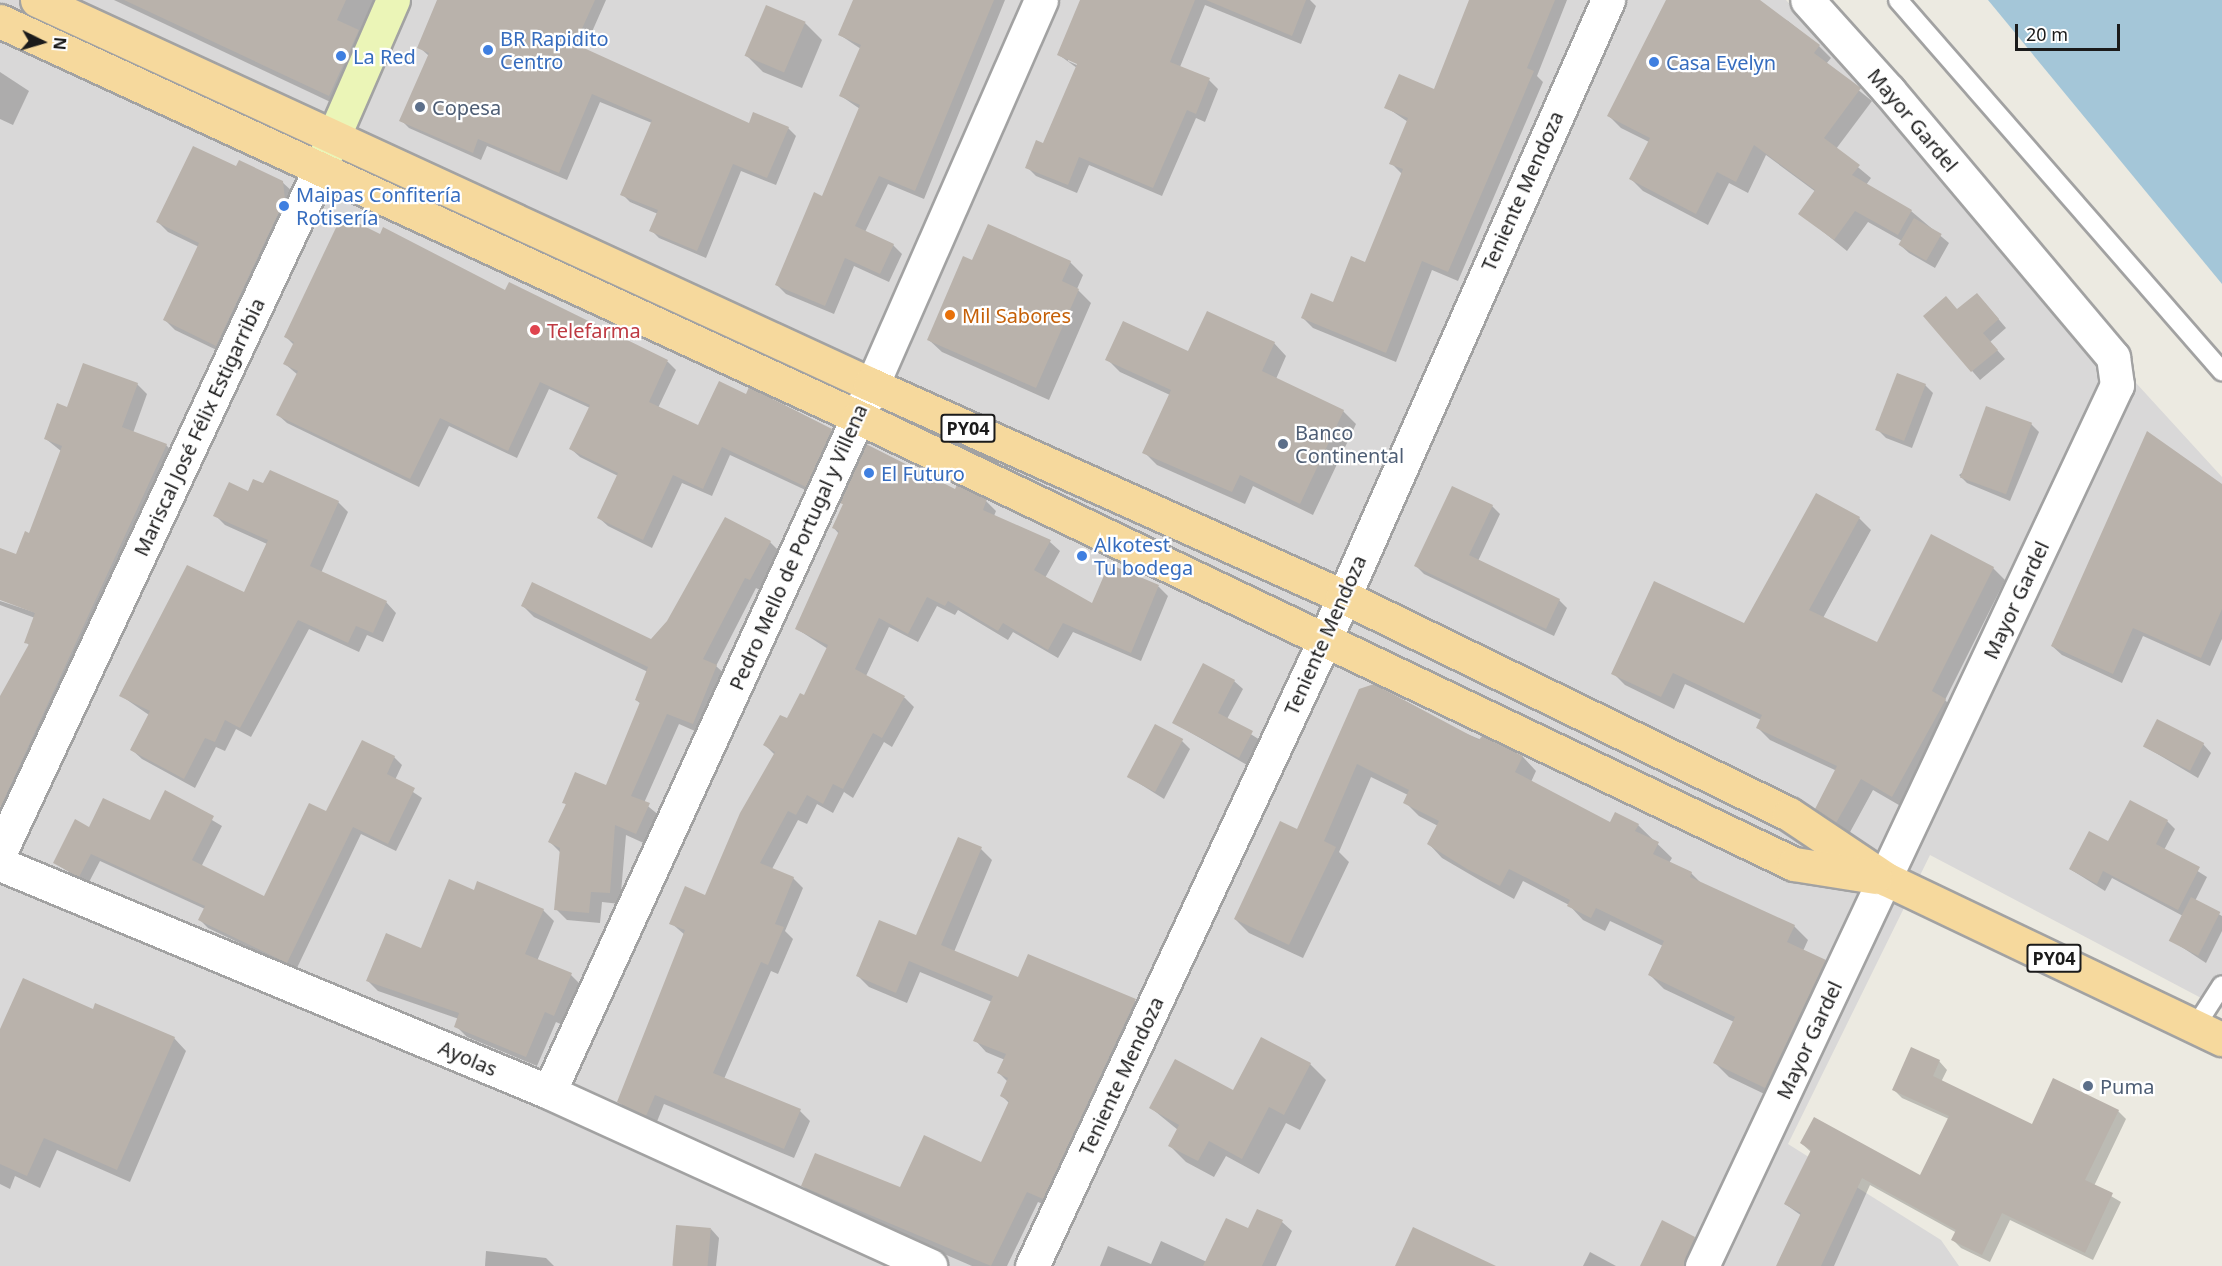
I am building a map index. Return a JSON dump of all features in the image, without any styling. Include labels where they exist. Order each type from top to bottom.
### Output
[{"type":"main road","name":"PY04","points":[[37,0],[870,384],[1342,596],[1789,814],[1886,879],[2210,1031]]},
{"type":"main road","name":"Mariscal José Félix Estigarribia","points":[[320,169],[393,0]]},
{"type":"main road","name":"PY04","points":[[0,21],[858,417],[1794,864],[1886,879]]},
{"type":"street","name":"Pedro Mello de Portugal y Villena","points":[[549,1092],[858,417],[870,384],[1041,0]]},
{"type":"street","name":"Teniente Mendoza","points":[[1032,1266],[1325,639],[1342,596],[1608,0]]},
{"type":"street","name":"Mayor Gardel","points":[[1702,1266],[2117,385],[2113,357],[1889,92],[1807,0]]},
{"type":"street","name":"Mariscal José Félix Estigarribia","points":[[0,852],[320,169]]},
{"type":"street","name":"Ayolas","points":[[0,864],[549,1092],[930,1266]]},
{"type":"lane","points":[[1898,0],[2222,371]]},
{"type":"lane","points":[[2210,1031],[2222,985]]},
{"type":"shaded area","points":[[0,0],[1786,0],[2222,477],[2222,1009],[1930,855],[1788,1144],[1941,1240],[1959,1266],[0,1266]]},
{"type":"water","points":[[1988,0],[2222,0],[2222,284]]},
{"type":"building","points":[[124,0],[346,0],[337,20],[359,30],[329,96]]},
{"type":"building","points":[[437,0],[595,0],[575,44],[749,123],[753,112],[789,127],[767,178],[733,164],[697,251],[649,231],[658,210],[620,195],[652,120],[592,94],[559,173],[478,139],[473,153],[399,121],[429,53],[417,48]]},
{"type":"building","points":[[853,0],[994,0],[915,191],[879,176],[855,226],[894,244],[880,274],[845,258],[825,306],[775,285],[814,192],[822,196],[860,105],[839,96],[861,45],[838,35]]},
{"type":"building","points":[[1080,0],[1195,0],[1170,62],[1210,78],[1196,114],[1187,110],[1153,188],[1079,157],[1068,185],[1025,168],[1036,140],[1043,143],[1077,64],[1057,55]]},
{"type":"building","points":[[1206,0],[1306,0],[1292,36]]},
{"type":"building","points":[[1469,0],[1555,0],[1527,68],[1534,71],[1448,272],[1422,261],[1386,353],[1301,318],[1311,293],[1333,302],[1351,256],[1365,262],[1403,169],[1389,164],[1408,118],[1384,108],[1399,74],[1434,89]]},
{"type":"building","points":[[1666,0],[1760,0],[1820,45],[1814,53],[1861,88],[1824,138],[1860,165],[1852,175],[1912,210],[1898,235],[1855,211],[1834,240],[1798,214],[1815,190],[1754,145],[1736,182],[1717,172],[1696,214],[1629,179],[1650,138],[1607,116]]},
{"type":"building","points":[[766,5],[806,22],[784,72],[745,56]]},
{"type":"building","points":[[193,146],[236,166],[239,160],[283,181],[285,199],[216,346],[163,320],[199,243],[156,222]]},
{"type":"building","points":[[342,215],[380,234],[383,227],[505,290],[509,282],[668,360],[649,402],[698,425],[719,381],[746,394],[749,387],[832,429],[806,487],[722,447],[703,489],[673,475],[643,540],[597,518],[618,473],[569,449],[590,405],[540,382],[508,451],[440,418],[410,479],[276,415],[298,371],[283,364],[294,342],[284,337]]},
{"type":"building","points":[[1914,218],[1942,234],[1926,261],[1898,245]]},
{"type":"building","points":[[988,224],[1071,261],[1062,281],[1079,289],[1036,388],[927,340],[963,256],[972,260]]},
{"type":"building","points":[[1977,293],[1999,319],[1983,333],[1998,350],[1971,372],[1923,316],[1946,296],[1957,309]]},
{"type":"building","points":[[1207,311],[1275,342],[1262,371],[1344,410],[1300,504],[1240,475],[1232,492],[1142,453],[1171,390],[1105,360],[1123,321],[1188,351]]},
{"type":"building","points":[[83,363],[138,383],[122,427],[167,444],[0,808],[0,696],[29,644],[24,643],[35,613],[0,600],[0,548],[16,554],[25,531],[29,533],[62,446],[44,439],[57,403],[67,407]]},
{"type":"building","points":[[1897,373],[1926,384],[1904,441],[1875,430]]},
{"type":"building","points":[[1986,406],[2032,423],[2006,494],[1960,477]]},
{"type":"building","points":[[2147,431],[2222,484],[2222,609],[2201,658],[2133,628],[2113,674],[2051,646]]},
{"type":"building","points":[[866,444],[955,489],[957,485],[987,499],[983,510],[1051,540],[1034,570],[1092,603],[1109,564],[1159,585],[1131,653],[1063,623],[1048,650],[1003,623],[998,631],[948,601],[945,606],[927,597],[908,634],[879,618],[855,669],[905,696],[882,738],[873,733],[843,789],[833,784],[823,804],[807,795],[796,815],[788,811],[760,863],[794,877],[775,924],[784,927],[768,965],[761,962],[713,1073],[801,1109],[784,1149],[655,1095],[646,1116],[617,1102],[685,930],[669,924],[685,886],[705,895],[740,813],[775,752],[763,745],[780,715],[787,718],[800,693],[804,695],[828,645],[795,629],[839,531],[832,528],[843,504],[839,503]]},
{"type":"building","points":[[270,470],[339,501],[310,566],[387,601],[373,633],[356,626],[348,643],[298,620],[240,728],[225,720],[215,742],[205,738],[184,779],[130,750],[150,711],[119,696],[187,565],[244,592],[268,540],[213,516],[229,482],[248,491],[253,479],[263,483]]},
{"type":"building","points":[[1452,486],[1493,505],[1469,555],[1560,599],[1546,629],[1414,566]]},
{"type":"building","points":[[1816,493],[1860,517],[1809,610],[1877,642],[1931,534],[1994,567],[1932,691],[1946,699],[1892,797],[1861,779],[1836,823],[1815,809],[1837,766],[1756,728],[1762,715],[1673,673],[1661,697],[1611,674],[1654,581],[1744,623]]},
{"type":"building","points":[[725,517],[771,541],[750,580],[745,578],[703,659],[717,665],[693,724],[667,714],[631,796],[650,803],[636,834],[615,825],[610,893],[591,892],[589,913],[554,910],[560,848],[548,842],[566,804],[562,803],[575,772],[606,785],[640,702],[635,700],[648,667],[521,606],[532,582],[651,639],[667,621]]},
{"type":"building","points":[[1203,663],[1235,680],[1218,713],[1253,731],[1239,758],[1172,723]]},
{"type":"building","points":[[1374,684],[1479,740],[1482,736],[1523,756],[1515,772],[1610,822],[1615,812],[1639,824],[1635,831],[1659,842],[1653,854],[1692,872],[1690,877],[1795,925],[1787,942],[1826,960],[1765,1088],[1713,1063],[1735,1017],[1648,975],[1664,941],[1596,908],[1591,918],[1567,906],[1570,900],[1509,869],[1500,886],[1467,869],[1427,844],[1439,821],[1403,803],[1409,790],[1357,764],[1324,841],[1336,847],[1289,945],[1234,919],[1280,821],[1297,829],[1359,689]]},
{"type":"building","points":[[2157,719],[2204,743],[2190,771],[2143,747]]},
{"type":"building","points":[[1155,724],[1183,739],[1155,792],[1127,777]]},
{"type":"building","points":[[362,740],[395,756],[387,774],[415,788],[388,844],[353,827],[287,963],[198,920],[205,906],[91,854],[79,877],[53,863],[75,819],[89,827],[103,798],[150,820],[165,790],[214,816],[192,860],[264,896],[309,803],[326,811]]},
{"type":"building","points":[[2130,800],[2168,820],[2156,844],[2200,867],[2178,910],[2103,871],[2097,884],[2069,869],[2089,831],[2108,841]]},
{"type":"building","points":[[958,837],[982,847],[941,945],[1018,977],[1028,954],[1136,999],[1043,1199],[1027,1192],[991,1266],[801,1186],[815,1153],[900,1187],[924,1135],[981,1162],[1009,1101],[1000,1096],[1008,1078],[997,1073],[1006,1054],[973,1041],[993,996],[909,961],[896,993],[856,976],[879,920],[916,935]]},
{"type":"building","points":[[449,879],[474,890],[477,881],[544,909],[525,954],[572,973],[554,1016],[545,1012],[526,1057],[454,1027],[459,1013],[366,981],[386,933],[421,948]]},
{"type":"building","points":[[2191,897],[2220,912],[2198,956],[2169,941]]},
{"type":"building","points":[[23,978],[93,1009],[95,1003],[175,1037],[117,1170],[44,1138],[27,1176],[0,1164],[0,1029]]},
{"type":"building","points":[[1261,1037],[1311,1063],[1284,1115],[1269,1107],[1242,1159],[1209,1141],[1198,1161],[1168,1146],[1179,1125],[1149,1108],[1175,1059],[1233,1090]]},
{"type":"building","points":[[1911,1047],[1940,1060],[1933,1076],[2032,1124],[2053,1078],[2119,1110],[2085,1180],[2113,1193],[2085,1253],[2002,1213],[1982,1255],[1951,1240],[1956,1230],[1862,1178],[1821,1266],[1776,1266],[1801,1213],[1784,1204],[1811,1150],[1800,1143],[1814,1117],[1920,1175],[1949,1116],[1892,1090]]},
{"type":"building","points":[[1257,1209],[1283,1220],[1262,1266],[1203,1266],[1226,1218],[1248,1228]]},
{"type":"building","points":[[1662,1220],[1695,1237],[1684,1266],[1640,1266]]},
{"type":"building","points":[[676,1225],[711,1228],[708,1266],[672,1266]]},
{"type":"building","points":[[1413,1227],[1496,1266],[1395,1266]]},
{"type":"place","name":"BR Rapidito Centro","points":[[488,50]]},
{"type":"place","name":"La Red","points":[[341,56]]},
{"type":"place","name":"Casa Evelyn","points":[[1654,62]]},
{"type":"place","name":"Copesa","points":[[420,107]]},
{"type":"place","name":"Maipas Confitería Rotisería","points":[[284,206]]},
{"type":"place","name":"Mil Sabores","points":[[950,315]]},
{"type":"place","name":"Telefarma","points":[[535,330]]},
{"type":"place","name":"Banco Continental","points":[[1283,444]]},
{"type":"place","name":"El Futuro","points":[[869,473]]},
{"type":"place","name":"Alkotest Tu bodega","points":[[1082,556]]},
{"type":"place","name":"Puma","points":[[2088,1086]]}]
